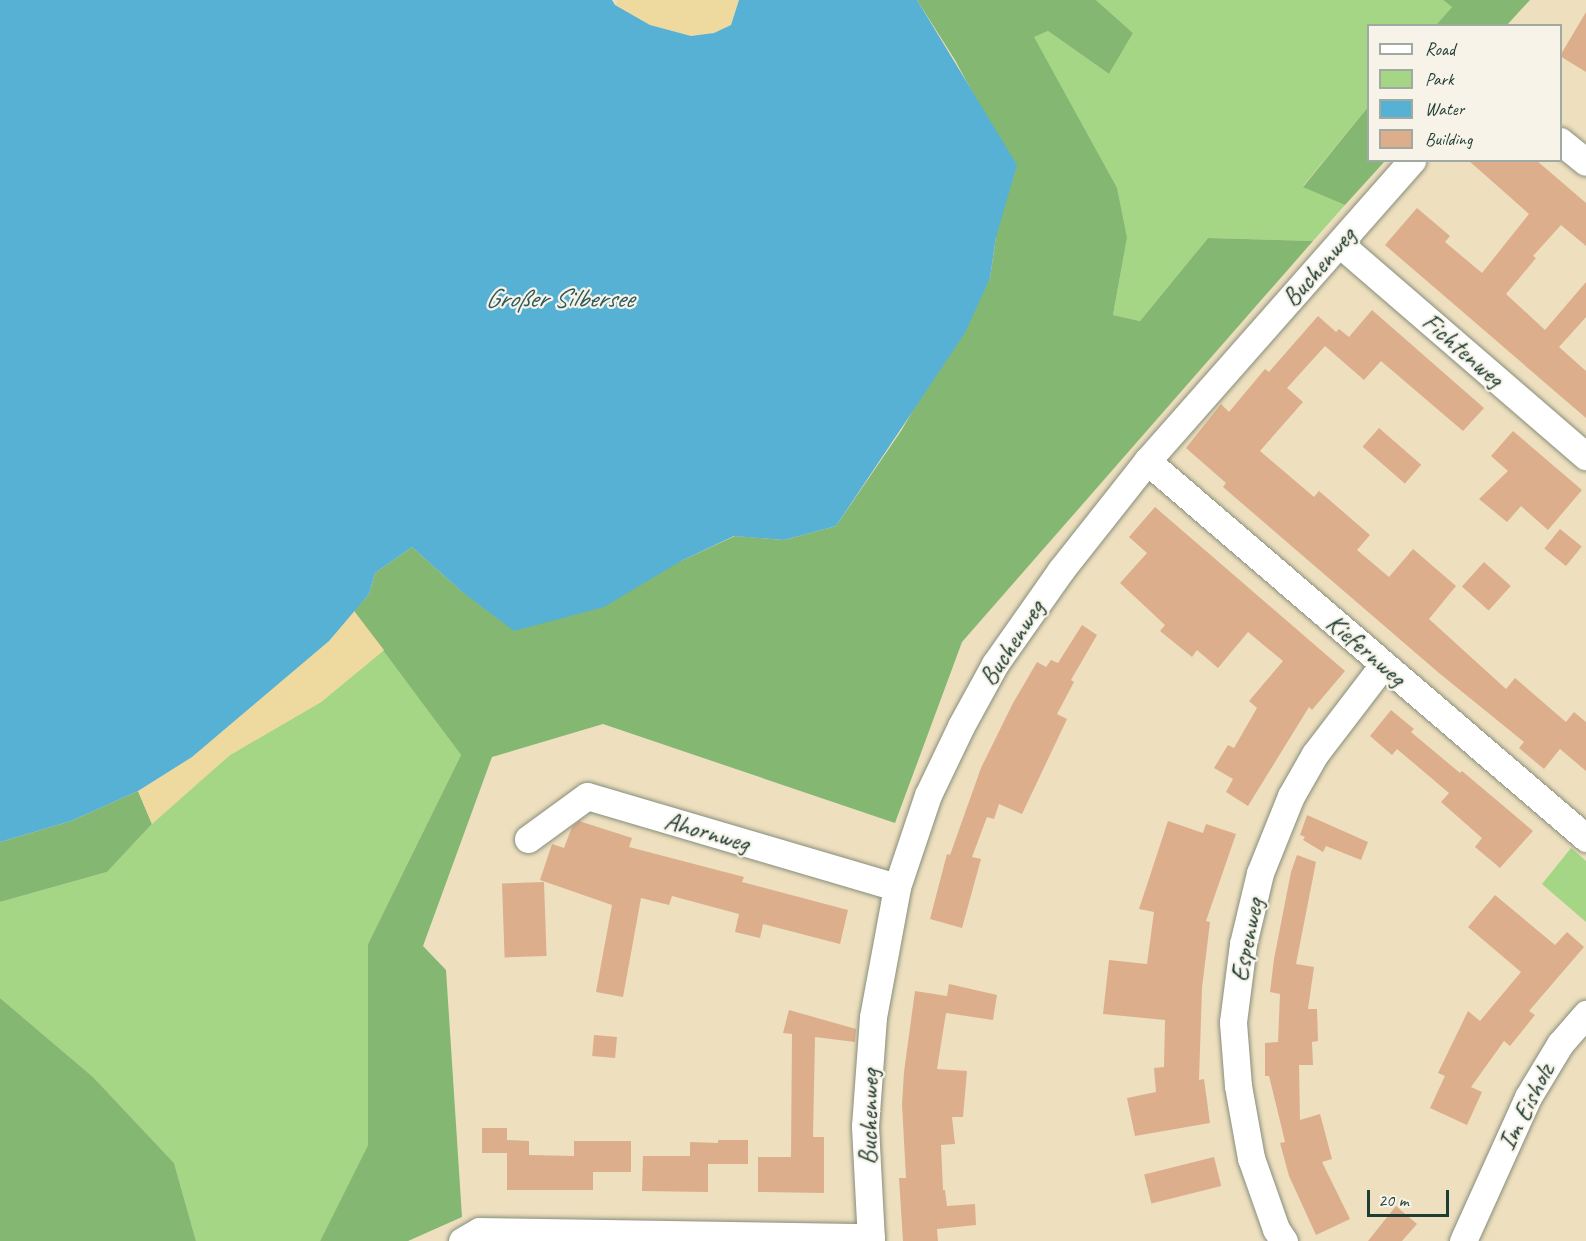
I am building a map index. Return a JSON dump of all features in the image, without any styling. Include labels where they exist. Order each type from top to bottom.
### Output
[{"type":"street","points":[[1562,143],[1586,162]]},
{"type":"street","name":"Buchenweg","points":[[871,1239],[866,1115],[873,1017],[897,887],[928,795],[995,664],[1060,570],[1147,461],[1410,162]]},
{"type":"street","name":"Fichtenweg","points":[[1340,244],[1586,456]]},
{"type":"street","name":"Kiefernweg","points":[[1147,461],[1586,838]]},
{"type":"street","name":"Espenweg","points":[[1284,1241],[1276,1229],[1251,1158],[1238,1086],[1233,1022],[1243,944],[1260,873],[1291,796],[1315,754],[1383,666]]},
{"type":"street","name":"Ahornweg","points":[[528,839],[587,796],[897,887]]},
{"type":"street","name":"Im Eisholz","points":[[1463,1241],[1528,1097],[1560,1044],[1586,1014]]},
{"type":"street","points":[[462,1241],[479,1231],[871,1239]]},
{"type":"green space","points":[[917,0],[1096,0],[1133,33],[1109,74],[1048,31],[1034,37],[1117,188],[1127,238],[1113,315],[1140,321],[1208,238],[1313,241],[962,642],[895,823],[603,724],[492,757],[423,946],[446,970],[462,1217],[408,1241],[320,1241],[368,1145],[368,944],[461,755],[354,611],[369,594],[375,573],[412,547],[461,591],[681,561],[735,536],[784,540],[836,526],[901,431],[990,278],[996,237],[976,99],[955,60]]},
{"type":"green space","points":[[1096,0],[1443,0],[1452,7],[1437,24],[1367,24],[1367,108],[1303,186],[1345,205],[1313,241],[1208,238],[1140,321],[1113,315],[1127,238],[1033,37],[1048,31],[1109,74],[1133,33]]},
{"type":"green space","points":[[1443,0],[1530,0],[1508,24],[1437,24],[1452,7]]},
{"type":"green space","points":[[1367,108],[1367,162],[1384,162],[1345,205],[1303,187]]},
{"type":"green space","points":[[384,650],[461,755],[368,944],[368,1145],[320,1241],[196,1241],[174,1163],[93,1077],[0,998],[0,902],[107,872],[167,808],[230,755],[321,702]]},
{"type":"green space","points":[[138,791],[152,824],[107,872],[0,902],[0,842],[71,821]]},
{"type":"green space","points":[[1571,848],[1586,861],[1586,922],[1542,884]]},
{"type":"green space","points":[[0,998],[93,1077],[174,1163],[196,1241],[0,1241]]},
{"type":"sand","points":[[618,0],[739,0],[731,25],[714,33],[691,36],[650,25],[615,5]]},
{"type":"sand","points":[[354,611],[384,650],[321,702],[230,755],[152,824],[138,791],[192,757],[328,641]]},
{"type":"water","name":"Großer Silbersee","points":[[0,0],[612,0],[615,5],[650,25],[691,36],[714,33],[731,25],[739,0],[917,0],[1017,165],[996,237],[990,278],[965,333],[836,526],[784,540],[734,536],[681,561],[604,607],[514,631],[461,591],[412,547],[375,573],[369,594],[329,641],[192,757],[138,791],[71,821],[0,842]]},
{"type":"building","points":[[1586,12],[1586,72],[1562,57],[1562,53]]},
{"type":"building","points":[[1470,162],[1538,162],[1586,203],[1586,246],[1561,225],[1533,256],[1536,258],[1506,294],[1545,330],[1586,282],[1586,317],[1559,347],[1586,371],[1586,418],[1385,245],[1417,208],[1450,236],[1445,242],[1482,273],[1529,214]]},
{"type":"building","points":[[1372,310],[1484,408],[1463,431],[1381,361],[1364,380],[1325,346],[1287,388],[1303,402],[1260,451],[1314,497],[1319,491],[1370,535],[1357,550],[1389,577],[1413,549],[1456,586],[1429,619],[1506,689],[1515,678],[1566,722],[1574,712],[1586,722],[1586,771],[1560,749],[1544,769],[1519,748],[1524,742],[1439,673],[1223,487],[1226,483],[1186,448],[1221,404],[1229,412],[1265,369],[1269,372],[1318,316],[1336,332],[1339,329],[1349,337]]},
{"type":"building","points":[[1379,428],[1421,465],[1405,484],[1363,447]]},
{"type":"building","points":[[1513,431],[1582,490],[1548,530],[1521,506],[1507,522],[1479,499],[1508,471],[1491,456]]},
{"type":"building","points":[[1155,507],[1345,671],[1312,710],[1309,707],[1248,806],[1226,792],[1233,779],[1214,768],[1228,745],[1234,748],[1257,708],[1249,701],[1283,661],[1248,632],[1218,668],[1197,650],[1192,657],[1160,631],[1165,625],[1120,583],[1147,553],[1129,537]]},
{"type":"building","points":[[1560,529],[1582,547],[1566,566],[1544,548]]},
{"type":"building","points":[[1484,562],[1511,586],[1489,611],[1462,587]]},
{"type":"building","points":[[1082,625],[1097,635],[1071,680],[1074,682],[1057,714],[1067,719],[1022,814],[999,804],[994,819],[987,817],[972,857],[981,859],[962,928],[930,919],[947,854],[950,855],[981,768],[1013,703],[1037,662],[1046,667],[1051,660],[1058,663]]},
{"type":"building","points":[[1391,710],[1414,729],[1411,732],[1460,773],[1462,771],[1533,831],[1500,868],[1475,847],[1482,838],[1441,802],[1449,793],[1397,749],[1392,755],[1370,736]]},
{"type":"building","points":[[1307,815],[1368,842],[1361,860],[1326,846],[1323,852],[1303,840],[1305,837],[1300,835]]},
{"type":"building","points":[[579,821],[632,838],[629,847],[744,877],[742,882],[848,910],[840,944],[763,924],[760,938],[735,932],[739,914],[672,896],[669,905],[641,898],[623,997],[596,992],[612,905],[540,880],[552,844],[564,848],[572,827]]},
{"type":"building","points":[[1168,821],[1203,833],[1206,824],[1236,834],[1206,921],[1210,922],[1202,988],[1199,1080],[1204,1079],[1210,1123],[1135,1136],[1127,1098],[1156,1092],[1154,1068],[1164,1067],[1165,1020],[1103,1014],[1109,960],[1147,964],[1154,912],[1139,909]]},
{"type":"building","points":[[1297,855],[1316,862],[1296,964],[1314,967],[1308,1009],[1317,1009],[1318,1041],[1312,1042],[1313,1065],[1299,1065],[1300,1120],[1320,1114],[1332,1159],[1322,1162],[1350,1219],[1316,1235],[1289,1176],[1280,1143],[1285,1142],[1281,1125],[1269,1076],[1265,1076],[1265,1043],[1278,1042],[1280,994],[1270,992],[1291,872]]},
{"type":"building","points":[[544,882],[547,956],[505,957],[502,883]]},
{"type":"building","points":[[1495,895],[1555,945],[1567,932],[1584,947],[1529,1011],[1535,1015],[1510,1046],[1504,1041],[1471,1087],[1482,1092],[1467,1125],[1430,1108],[1445,1076],[1438,1073],[1468,1011],[1480,1021],[1521,972],[1468,927]]},
{"type":"building","points":[[949,984],[997,995],[993,1020],[946,1013],[937,1069],[967,1071],[963,1117],[952,1117],[955,1144],[941,1145],[943,1190],[945,1190],[947,1206],[975,1204],[976,1225],[937,1229],[938,1241],[903,1241],[899,1178],[906,1178],[902,1104],[915,991],[947,996]]},
{"type":"building","points":[[789,1010],[856,1029],[855,1042],[815,1037],[813,1137],[824,1137],[824,1193],[758,1192],[758,1157],[791,1157],[792,1034],[783,1033]]},
{"type":"building","points":[[594,1035],[617,1037],[615,1058],[592,1056]]},
{"type":"building","points":[[482,1128],[507,1128],[507,1153],[482,1153]]},
{"type":"building","points":[[507,1140],[529,1141],[529,1155],[574,1156],[574,1141],[631,1141],[631,1172],[593,1172],[593,1190],[507,1190]]},
{"type":"building","points":[[718,1140],[748,1140],[748,1164],[708,1164],[708,1192],[642,1191],[643,1156],[690,1156],[690,1142],[718,1143]]},
{"type":"building","points":[[1214,1157],[1221,1186],[1151,1204],[1144,1174]]},
{"type":"building","points":[[1396,1206],[1417,1224],[1402,1241],[1368,1241]]}]
